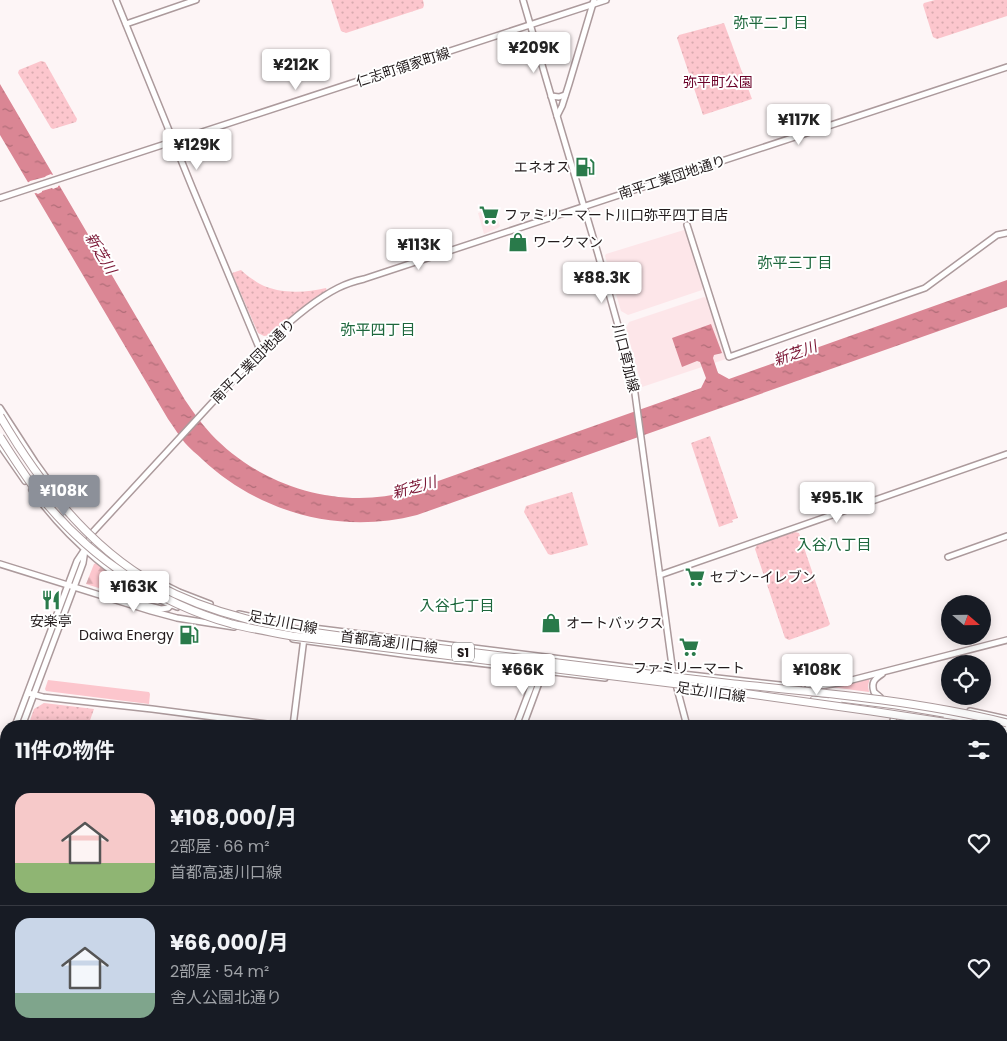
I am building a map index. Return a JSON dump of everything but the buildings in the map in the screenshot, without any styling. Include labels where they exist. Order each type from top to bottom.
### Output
[{"type":"highway","name":"首都高速川口線","points":[[0,416],[65,509],[100,544],[132,570],[154,583],[204,607],[233,616],[293,630],[390,643],[877,699],[956,712],[987,720]]},
{"type":"highway","name":"首都高速川口線","points":[[0,437],[45,502],[99,556],[149,590],[175,603],[232,623],[292,636],[678,684],[930,720]]},
{"type":"highway","points":[[741,681],[786,694],[954,720]]},
{"type":"highway","points":[[741,696],[786,694],[913,708],[979,720]]},
{"type":"street","points":[[116,0],[260,350]]},
{"type":"street","points":[[126,24],[196,0]]},
{"type":"street","name":"川口草加線","points":[[523,0],[630,368],[636,398],[673,673],[685,720]]},
{"type":"street","name":"仁志町領家町線","points":[[0,198],[530,25],[593,2],[606,0]]},
{"type":"street","points":[[557,116],[566,95],[593,2]]},
{"type":"street","name":"南平工業団地通り","points":[[92,533],[260,350],[292,320],[330,292],[344,285],[1007,67]]},
{"type":"street","points":[[551,96],[559,97],[566,95]]},
{"type":"street","points":[[687,225],[729,357],[925,288],[997,235],[1007,233]]},
{"type":"street","name":"足立川口線","points":[[0,408],[52,487],[92,533],[133,566],[154,580],[179,592],[230,611],[306,628],[673,673],[880,696],[1007,719]]},
{"type":"street","name":"足立川口線","points":[[0,445],[38,500],[85,549],[101,562],[123,578],[171,605],[234,627],[304,641],[677,687],[918,720]]},
{"type":"street","points":[[660,575],[1007,454]]},
{"type":"street","points":[[24,720],[68,585],[77,561],[92,533]]},
{"type":"street","points":[[948,557],[1007,536]]},
{"type":"street","points":[[18,720],[31,694],[74,587],[83,563],[85,549]]},
{"type":"street","points":[[0,564],[151,611],[178,618],[234,627]]},
{"type":"street","points":[[74,587],[161,609],[168,608],[179,592]]},
{"type":"street","points":[[294,720],[306,628]]},
{"type":"street","points":[[808,688],[844,682],[1007,640]]},
{"type":"street","points":[[518,720],[534,679],[536,662],[540,657],[543,663],[540,680],[525,720]]},
{"type":"street","points":[[880,696],[874,692],[872,687],[873,681],[889,671]]},
{"type":"street","points":[[31,694],[236,720]]},
{"type":"street","points":[[893,720],[894,716]]},
{"type":"shaded area","points":[[493,207],[500,226],[484,234],[478,213]]},
{"type":"shaded area","points":[[684,230],[686,231],[703,287],[702,290],[628,315],[621,311],[606,254]]},
{"type":"shaded area","points":[[704,297],[707,298],[726,359],[642,387],[626,328],[629,322]]},
{"type":"green space","points":[[331,0],[423,0],[424,5],[423,8],[346,33],[341,31]]},
{"type":"green space","points":[[935,0],[1007,0],[1007,16],[937,39],[933,37],[923,5]]},
{"type":"green space","name":"弥平町公園","points":[[724,23],[752,99],[703,115],[677,38],[679,35]]},
{"type":"green space","points":[[41,61],[45,62],[77,119],[76,122],[51,128],[18,73],[19,70]]},
{"type":"green space","points":[[241,270],[260,284],[275,290],[301,292],[326,288],[327,291],[270,335],[264,336],[258,333],[232,273]]},
{"type":"green space","points":[[710,436],[738,518],[719,527],[691,443]]},
{"type":"green space","points":[[572,492],[588,545],[551,555],[548,554],[524,512],[526,506]]},
{"type":"green space","points":[[795,532],[799,533],[830,624],[789,640],[785,638],[755,549],[757,545]]},
{"type":"green space","points":[[96,563],[133,589],[130,598],[86,584]]},
{"type":"green space","points":[[870,677],[869,692],[831,687],[847,684]]},
{"type":"green space","points":[[48,680],[149,692],[149,704],[46,691]]},
{"type":"green space","points":[[44,703],[94,709],[90,720],[30,720],[34,709]]},
{"type":"water","points":[[0,84],[185,400],[197,417],[211,434],[253,468],[277,481],[329,496],[356,498],[410,491],[701,388],[706,378],[700,362],[697,361],[682,367],[672,338],[711,324],[722,353],[714,355],[713,358],[718,373],[729,379],[1007,280],[1007,307],[417,515],[388,521],[359,522],[302,515],[275,506],[224,478],[185,443],[168,419],[0,135]]},
{"type":"pier","points":[[56,173],[63,184],[38,194],[32,194],[26,183]]},
{"type":"place","name":"エネオス","points":[[585,167]]},
{"type":"place","name":"ファミリーマート川口弥平四丁目店","points":[[489,215]]},
{"type":"place","name":"ワークマン","points":[[518,242]]},
{"type":"place","name":"セブン-イレブン","points":[[695,577]]},
{"type":"place","name":"安楽亭","points":[[51,600]]},
{"type":"place","name":"オートバックス","points":[[551,623]]},
{"type":"place","name":"Daiwa Energy","points":[[189,635]]},
{"type":"place","name":"ファミリーマート","points":[[689,647]]},
{"type":"district","name":"弥平二丁目","points":[[771,22]]},
{"type":"district","name":"弥平三丁目","points":[[795,262]]},
{"type":"district","name":"弥平四丁目","points":[[378,329]]},
{"type":"district","name":"入谷八丁目","points":[[834,544]]},
{"type":"district","name":"入谷七丁目","points":[[457,605]]},
{"type":"water label","name":"新芝川","points":[[101,253]]},
{"type":"water label","name":"新芝川","points":[[795,353]]},
{"type":"water label","name":"新芝川","points":[[414,487]]}]
